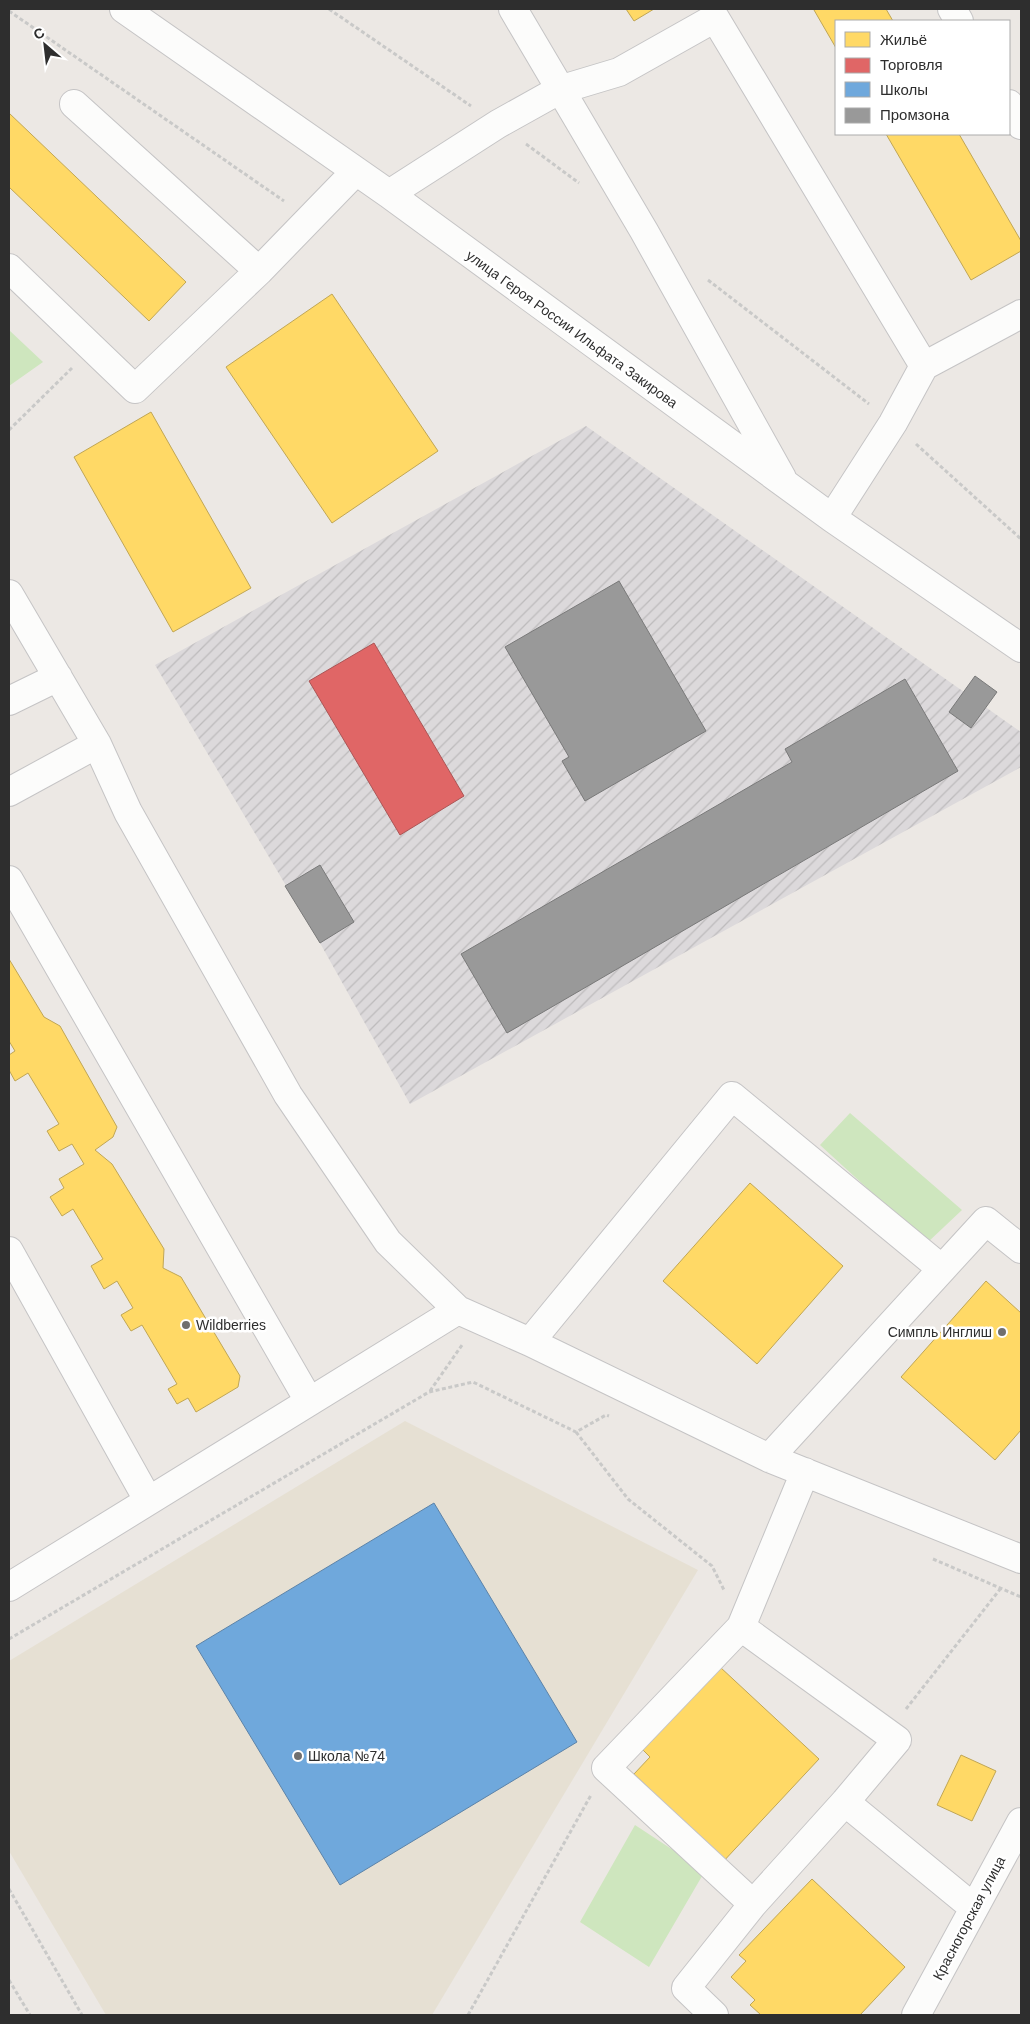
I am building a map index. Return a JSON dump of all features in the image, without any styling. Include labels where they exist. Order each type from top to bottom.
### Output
[{"type":"street","name":"улица Героя России Ильфата Закирова","points":[[124,9],[389,194],[786,486],[1021,648]]},
{"type":"street","points":[[513,9],[559,90],[644,231],[786,486]]},
{"type":"street","points":[[952,9],[958,20]]},
{"type":"street","points":[[389,194],[498,124],[559,90],[619,72],[719,12],[924,366]]},
{"type":"street","points":[[74,104],[259,271]]},
{"type":"street","points":[[1010,106],[1021,125]]},
{"type":"street","points":[[9,268],[134,389],[259,271],[356,172]]},
{"type":"street","points":[[832,518],[893,422],[924,366],[1021,314]]},
{"type":"street","points":[[9,594],[97,744],[128,812],[288,1095],[388,1242],[469,1315],[530,1342],[769,1458],[1021,1559]]},
{"type":"street","points":[[9,701],[58,677]]},
{"type":"street","points":[[9,792],[97,744]]},
{"type":"street","points":[[9,880],[309,1401]]},
{"type":"street","points":[[530,1342],[732,1096],[942,1269]]},
{"type":"street","points":[[769,1458],[986,1221],[1021,1249]]},
{"type":"street","points":[[9,1251],[148,1500]]},
{"type":"street","points":[[9,1587],[309,1401],[469,1315]]},
{"type":"street","points":[[753,1904],[606,1768],[741,1627],[805,1472]]},
{"type":"street","points":[[714,2015],[686,1988],[753,1904],[845,1802],[897,1740],[741,1627]]},
{"type":"street","points":[[845,1802],[974,1908]]},
{"type":"street","name":"Красногорская улица","points":[[916,2015],[1021,1822]]},
{"type":"path","points":[[9,11],[309,219]]},
{"type":"path","points":[[9,430],[92,348]]},
{"type":"path","points":[[430,1392],[469,1315]]},
{"type":"path","points":[[9,1639],[430,1392],[474,1382],[576,1432],[628,1499],[712,1566],[741,1627]]},
{"type":"path","points":[[576,1432],[606,1415],[615,1419]]},
{"type":"path","points":[[929,1557],[1021,1598]]},
{"type":"path","points":[[887,1734],[1006,1582]]},
{"type":"path","points":[[468,2015],[606,1768]]},
{"type":"path","points":[[9,1890],[82,2015]]},
{"type":"path","points":[[9,1980],[30,2015]]},
{"type":"shaded area","points":[[586,426],[1021,732],[1021,767],[410,1104],[320,943],[155,665]]},
{"type":"shaded area","name":"Школа №74","points":[[405,1421],[698,1570],[432,2015],[106,2015],[9,1851],[9,1661]]},
{"type":"green space","points":[[9,330],[43,362],[9,386]]},
{"type":"green space","points":[[850,1113],[962,1210],[927,1243],[820,1145]]},
{"type":"green space","points":[[635,1825],[705,1871],[649,1967],[580,1922]]},
{"type":"building: Жильё","points":[[626,9],[654,9],[634,21]]},
{"type":"building: Жильё","points":[[886,9],[892,20],[835,20],[835,46],[814,10]]},
{"type":"building: Жильё","points":[[9,113],[186,282],[149,321],[9,187]]},
{"type":"building: Жильё","points":[[887,135],[960,135],[1021,241],[1021,251],[971,280]]},
{"type":"building: Жильё","points":[[332,294],[438,451],[332,523],[226,367]]},
{"type":"building: Жильё","points":[[151,412],[251,588],[173,632],[74,457]]},
{"type":"building: Жильё","points":[[9,959],[44,1017],[60,1026],[117,1127],[113,1137],[95,1150],[112,1164],[164,1249],[163,1268],[181,1277],[240,1376],[238,1387],[196,1412],[188,1398],[177,1404],[168,1389],[177,1384],[142,1325],[131,1331],[121,1315],[133,1308],[117,1281],[104,1289],[91,1266],[103,1259],[73,1209],[62,1216],[50,1197],[64,1188],[59,1179],[84,1164],[72,1144],[59,1151],[47,1131],[59,1124],[28,1073],[15,1081],[9,1070],[9,1055],[15,1051],[9,1041]]},
{"type":"building: Жильё","points":[[750,1183],[843,1266],[757,1364],[663,1281]]},
{"type":"building: Жильё","points":[[986,1281],[1021,1313],[1021,1430],[995,1460],[901,1377]]},
{"type":"building: Жильё","points":[[720,1667],[819,1759],[721,1864],[653,1801],[658,1797],[634,1774],[650,1757],[643,1750]]},
{"type":"building: Жильё","points":[[961,1755],[996,1771],[972,1821],[937,1805]]},
{"type":"building: Жильё","points":[[812,1879],[905,1967],[860,2015],[761,2015],[750,2005],[755,2000],[731,1977],[746,1961],[739,1955]]},
{"type":"building: Торговля","points":[[374,643],[464,796],[400,835],[309,681]]},
{"type":"building: Школы","points":[[434,1503],[577,1742],[340,1885],[196,1646]]},
{"type":"building: Промзона","points":[[619,581],[706,731],[585,801],[562,761],[569,757],[505,647]]},
{"type":"building: Промзона","points":[[975,676],[997,692],[971,728],[949,712]]},
{"type":"building: Промзона","points":[[905,679],[958,771],[507,1033],[461,954],[792,762],[785,749]]},
{"type":"building: Промзона","points":[[320,865],[354,922],[320,943],[285,886]]},
{"type":"place","name":"Wildberries","points":[[186,1325]]},
{"type":"place","name":"Симпль Инглиш","points":[[1002,1332]]},
{"type":"place","name":"Школа №74","points":[[298,1756]]}]
